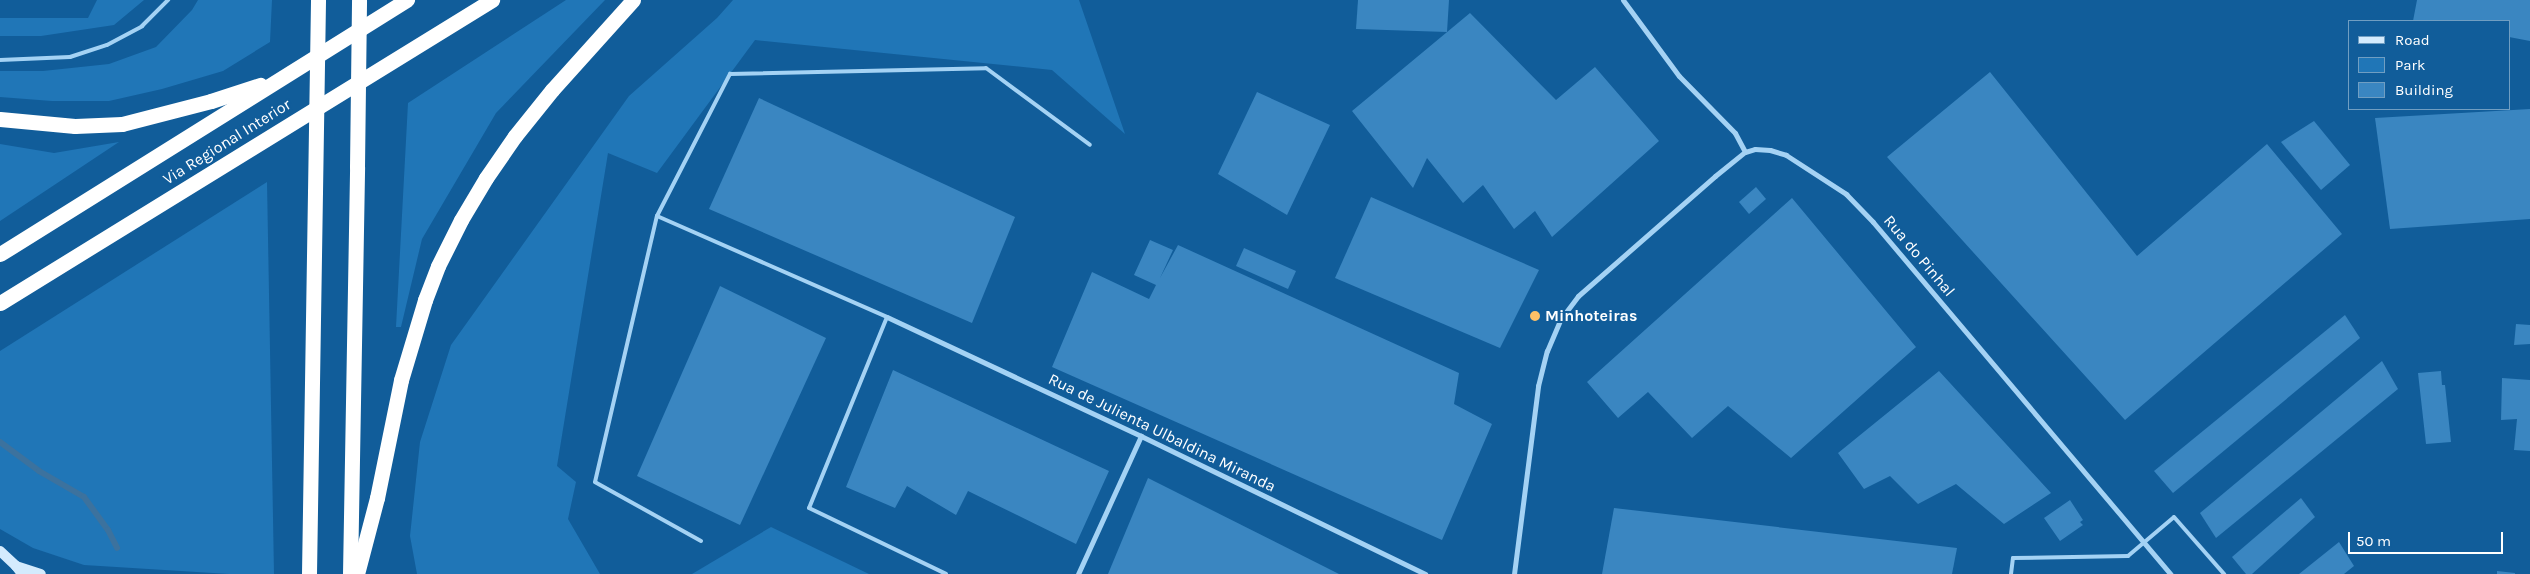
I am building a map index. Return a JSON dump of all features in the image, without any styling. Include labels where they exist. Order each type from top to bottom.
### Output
[{"type":"highway","points":[[309,574],[318,0]]},
{"type":"highway","points":[[350,574],[360,0]]},
{"type":"highway","points":[[0,254],[407,0]]},
{"type":"highway","points":[[473,11],[487,0]]},
{"type":"highway","points":[[473,11],[492,0]]},
{"type":"highway","points":[[357,574],[377,498],[401,380],[425,300],[438,266],[461,220],[486,178],[515,136],[552,90],[634,0]]},
{"type":"highway","name":"Via Regional Interior","points":[[0,303],[473,11]]},
{"type":"highway","points":[[0,119],[75,126],[122,124],[211,101],[281,78]]},
{"type":"main road","points":[[0,551],[19,570],[41,574]]},
{"type":"street","points":[[1514,574],[1538,386],[1560,320],[1578,296],[1729,163],[1745,152],[1735,133],[1679,76],[1622,0]]},
{"type":"street","name":"Rua do Pinhal","points":[[1745,152],[1755,149],[1770,150],[1786,155],[1846,194],[1874,222],[2170,574]]},
{"type":"street","name":"Rua de Julienta Ulbaldina Miranda","points":[[887,317],[1141,436],[1425,574]]},
{"type":"street","points":[[1078,574],[1141,436]]},
{"type":"lane","points":[[0,60],[70,57],[107,45],[142,26],[168,0]]},
{"type":"lane","points":[[701,541],[595,482],[657,216],[730,74],[986,68],[1090,145]]},
{"type":"lane","points":[[657,216],[887,317],[810,508],[946,574]]},
{"type":"lane","points":[[2011,574],[2012,558],[2128,556],[2174,517],[2224,574]]},
{"type":"green space","points":[[97,0],[144,0],[114,25],[41,36],[0,36],[0,18],[88,18]]},
{"type":"green space","points":[[198,0],[272,0],[270,42],[223,71],[162,89],[109,101],[52,101],[0,97],[0,71],[43,71],[109,64],[156,47],[192,10]]},
{"type":"green space","points":[[566,0],[605,0],[496,113],[422,239],[401,327],[396,327],[408,103]]},
{"type":"green space","points":[[733,0],[1079,0],[1125,134],[1052,70],[755,40],[657,173],[608,153],[557,466],[576,482],[568,519],[600,574],[417,574],[410,536],[420,442],[451,345],[629,96],[717,18]]},
{"type":"green space","points":[[119,142],[0,221],[0,144],[54,153]]},
{"type":"green space","points":[[267,182],[274,574],[229,574],[84,565],[33,548],[0,529],[0,351]]},
{"type":"green space","points":[[771,527],[869,574],[692,574]]},
{"type":"building","points":[[1358,0],[1449,0],[1447,32],[1356,29]]},
{"type":"building","points":[[2417,0],[2530,0],[2530,41],[2510,37],[2510,20],[2413,20]]},
{"type":"building","points":[[1470,13],[1556,100],[1595,67],[1659,141],[1552,237],[1535,211],[1514,229],[1483,185],[1463,203],[1427,158],[1413,188],[1352,111]]},
{"type":"building","points":[[1990,72],[2137,256],[2267,144],[2342,234],[2125,420],[1887,157]]},
{"type":"building","points":[[1257,92],[1330,125],[1287,215],[1218,174]]},
{"type":"building","points":[[759,98],[1015,217],[972,323],[709,209]]},
{"type":"building","points":[[2530,109],[2530,219],[2390,229],[2375,118]]},
{"type":"building","points":[[2314,121],[2350,165],[2321,190],[2281,142]]},
{"type":"building","points":[[1756,187],[1766,199],[1749,214],[1739,202]]},
{"type":"building","points":[[1371,197],[1539,270],[1500,348],[1335,278]]},
{"type":"building","points":[[1792,198],[1916,347],[1791,458],[1728,406],[1692,438],[1648,392],[1618,418],[1587,382]]},
{"type":"building","points":[[1150,240],[1173,250],[1160,278],[1178,245],[1459,373],[1454,404],[1492,424],[1442,540],[1052,367],[1092,272],[1149,299],[1156,285],[1134,275]]},
{"type":"building","points":[[1244,248],[1296,271],[1288,289],[1236,266]]},
{"type":"building","points":[[720,286],[826,338],[740,525],[637,476]]},
{"type":"building","points":[[2345,315],[2360,338],[2173,493],[2154,471]]},
{"type":"building","points":[[2516,324],[2530,325],[2530,344],[2514,345]]},
{"type":"building","points":[[2382,361],[2398,389],[2216,538],[2200,513]]},
{"type":"building","points":[[893,370],[1109,471],[1076,544],[968,491],[956,515],[907,486],[895,508],[846,487]]},
{"type":"building","points":[[1939,371],[2051,493],[2004,524],[1956,484],[1918,504],[1890,476],[1864,489],[1838,453]]},
{"type":"building","points":[[2441,371],[2442,385],[2445,385],[2451,442],[2426,444],[2418,373]]},
{"type":"building","points":[[2502,378],[2530,380],[2530,451],[2514,450],[2517,419],[2501,420]]},
{"type":"building","points":[[1148,478],[1339,574],[1108,574]]},
{"type":"building","points":[[2301,498],[2315,517],[2252,574],[2246,574],[2232,557]]},
{"type":"building","points":[[2070,500],[2083,520],[2080,522],[2083,525],[2060,541],[2044,518]]},
{"type":"building","points":[[1614,508],[1957,548],[1952,574],[1602,574]]},
{"type":"building","points":[[2339,542],[2354,566],[2344,574],[2299,574]]},
{"type":"building","points":[[2497,571],[2515,573],[2515,574],[2497,574]]},
{"type":"waterway","points":[[0,442],[39,471],[84,497],[108,530],[117,548]]},
{"type":"place","name":"Minhoteiras","points":[[1535,316]]}]
